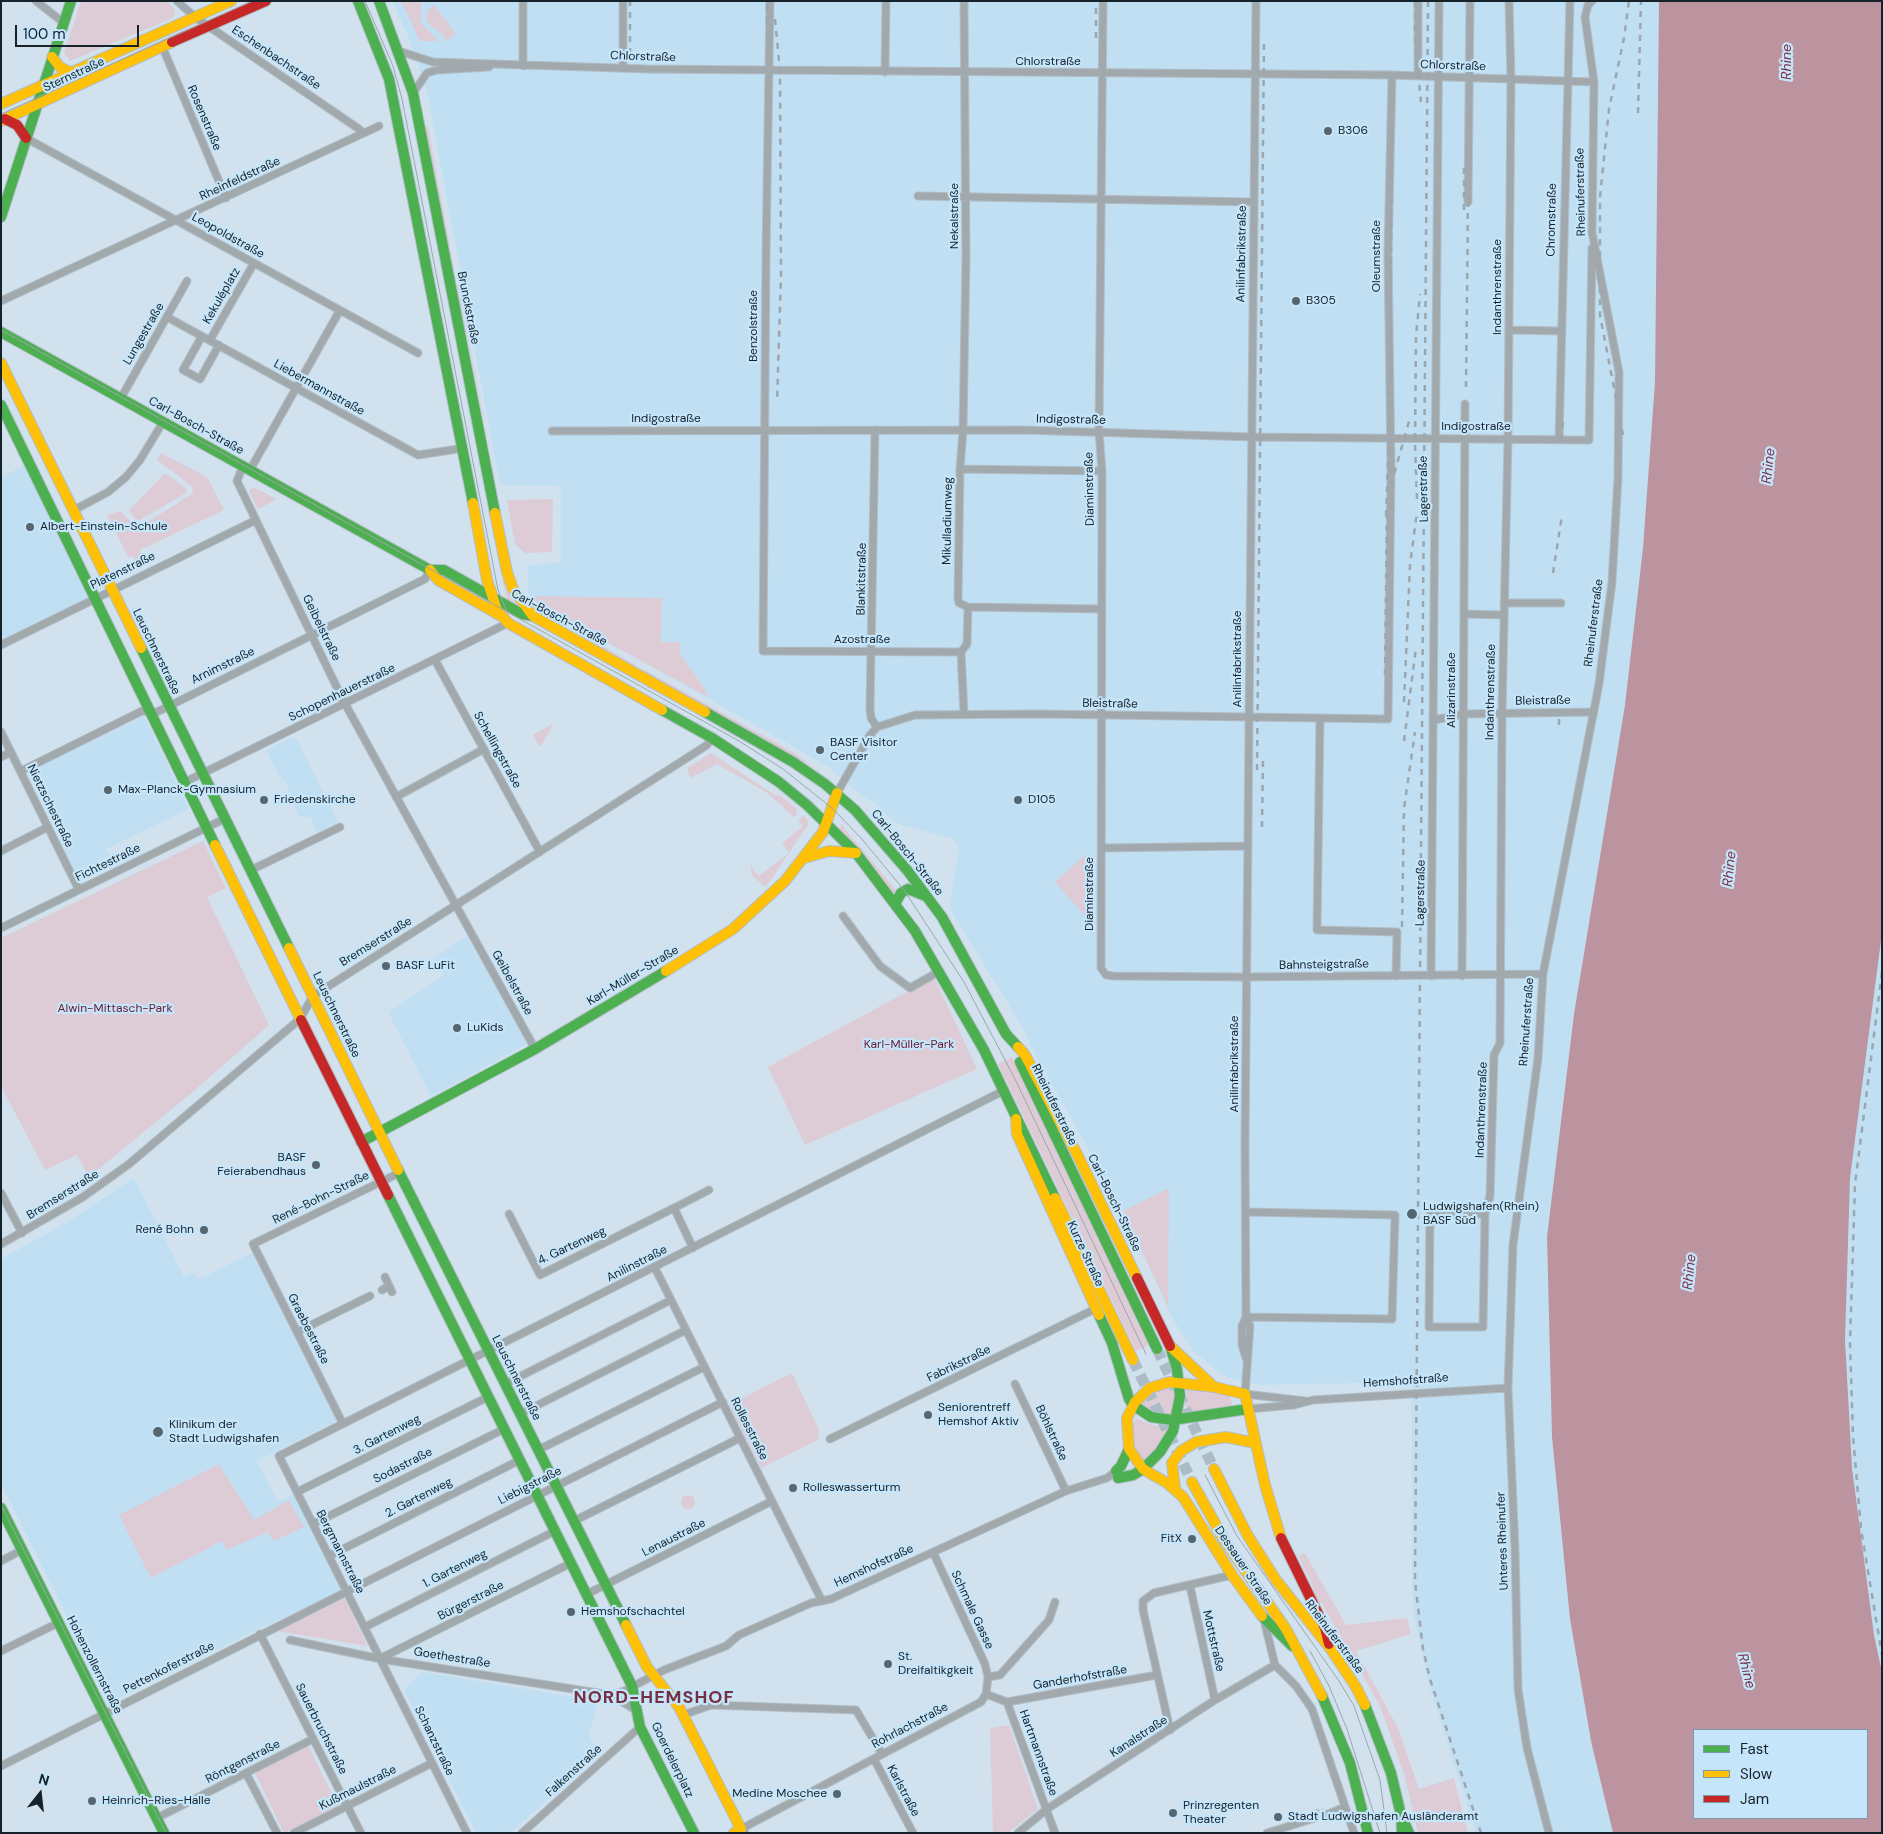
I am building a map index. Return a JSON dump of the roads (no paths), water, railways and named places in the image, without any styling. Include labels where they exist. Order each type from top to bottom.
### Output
[{"type":"main road","points":[[1,218],[70,1]]},
{"type":"main road","name":"Sternstraße","points":[[1,104],[231,1]]},
{"type":"main road","name":"Sternstraße","points":[[3,120],[162,46],[266,1]]},
{"type":"main road","points":[[358,1],[389,78],[491,596],[505,619]]},
{"type":"main road","name":"Brunckstraße","points":[[379,1],[413,93],[507,572],[516,595],[534,616]]},
{"type":"main road","points":[[52,58],[60,67],[71,72]]},
{"type":"main road","points":[[3,120],[18,125],[26,138]]},
{"type":"main road","name":"Carl-Bosch-Straße","points":[[1,332],[430,570],[438,580],[712,738],[778,782],[827,823],[856,854],[895,904],[940,971],[1005,1090],[1016,1114]]},
{"type":"main road","name":"Leuschnerstraße","points":[[1,363],[168,706],[224,819],[252,870],[379,1132],[652,1676]]},
{"type":"main road","points":[[1,405],[300,1019],[632,1686]]},
{"type":"main road","name":"Carl-Bosch-Straße","points":[[430,570],[444,570],[522,614],[534,616],[793,762],[837,793],[855,810],[928,898],[980,983],[1006,1034],[1025,1056],[1064,1130],[1170,1346]]},
{"type":"main road","name":"Karl-Müller-Straße","points":[[361,1142],[535,1049],[690,957],[733,929],[766,900],[804,858],[827,823],[837,793]]},
{"type":"main road","points":[[804,858],[829,851],[856,854]]},
{"type":"main road","points":[[895,904],[901,893],[908,889],[928,898]]},
{"type":"main road","name":"Rheinuferstraße","points":[[1006,1034],[1157,1349]]},
{"type":"main road","points":[[1016,1114],[1133,1360]]},
{"type":"main road","name":"Kurze Straße","points":[[1016,1114],[1017,1134],[1112,1342],[1129,1399],[1133,1405]]},
{"type":"main road","points":[[1170,1346],[1179,1382],[1180,1396],[1176,1419],[1166,1443],[1143,1469],[1133,1475],[1117,1475],[1129,1449],[1127,1418],[1133,1405],[1150,1388],[1169,1382],[1179,1382],[1245,1394],[1267,1492],[1281,1538],[1325,1628],[1330,1648]]},
{"type":"main road","points":[[1170,1346],[1189,1366],[1214,1387]]},
{"type":"main road","name":"Hemshofstraße","points":[[1133,1405],[1151,1417],[1176,1419],[1248,1409]]},
{"type":"main road","points":[[1175,1488],[1171,1469],[1176,1456],[1181,1451],[1210,1438],[1226,1437],[1255,1443]]},
{"type":"main road","points":[[1129,1449],[1143,1469]]},
{"type":"main road","name":"Dessauer Straße","points":[[1143,1469],[1175,1488],[1232,1575],[1262,1616]]},
{"type":"main road","name":"Rheinuferstraße","points":[[1214,1469],[1252,1543],[1282,1588],[1330,1648],[1356,1687],[1368,1711],[1391,1774],[1401,1815],[1402,1833]]},
{"type":"main road","points":[[1192,1482],[1226,1543],[1302,1656],[1329,1708],[1347,1754],[1362,1804],[1368,1833]]},
{"type":"main road","name":"Hohenzollernstraße","points":[[1,1508],[164,1833]]},
{"type":"main road","points":[[1262,1616],[1302,1656]]},
{"type":"main road","points":[[652,1676],[673,1698],[683,1715],[740,1831]]},
{"type":"main road","name":"Goerdelerplatz","points":[[632,1686],[640,1727],[694,1833]]},
{"type":"main road","points":[[1401,1815],[1409,1833]]},
{"type":"street","points":[[36,1],[64,23]]},
{"type":"street","name":"Eschenbachstraße","points":[[177,1],[195,17],[359,128],[362,133]]},
{"type":"street","points":[[523,1],[523,66]]},
{"type":"street","points":[[623,1],[623,68]]},
{"type":"street","name":"Benzolstraße","points":[[763,650],[770,1]]},
{"type":"street","points":[[885,72],[886,1]]},
{"type":"street","name":"Nekalstraße","points":[[964,1],[966,73],[964,430]]},
{"type":"street","name":"Diaminstraße","points":[[1103,1],[1099,432],[1102,471],[1101,968],[1106,975]]},
{"type":"street","name":"Anilinfabrikstraße","points":[[1245,1394],[1246,1359],[1250,1345],[1250,1326],[1246,1317],[1246,977],[1256,1]]},
{"type":"street","points":[[1418,1],[1418,76]]},
{"type":"street","name":"Lagerstraße","points":[[1431,976],[1439,1]]},
{"type":"street","points":[[1468,202],[1470,1]]},
{"type":"street","name":"Indanthrenstraße","points":[[1485,1214],[1430,1213],[1429,1327],[1483,1327],[1485,1214],[1490,1196],[1494,1055],[1500,1043],[1502,976],[1502,714],[1508,438],[1511,79],[1509,1]]},
{"type":"street","name":"Chromstraße","points":[[1559,440],[1564,173],[1570,81],[1570,1]]},
{"type":"street","name":"Rheinuferstraße","points":[[1512,1245],[1538,1058],[1543,974],[1594,712],[1612,582],[1618,478],[1618,372],[1592,232],[1594,82],[1586,17],[1588,5],[1592,1]]},
{"type":"street","name":"Rosenstraße","points":[[162,46],[226,198]]},
{"type":"street","points":[[399,51],[433,62],[473,65]]},
{"type":"street","points":[[413,93],[428,73],[473,65]]},
{"type":"street","name":"Chlorstraße","points":[[473,65],[770,71],[1255,76],[1392,75],[1594,82]]},
{"type":"street","name":"Oleumstraße","points":[[1388,719],[1390,437],[1388,252],[1392,75]]},
{"type":"street","name":"Rheinfeldstraße","points":[[1,301],[379,126]]},
{"type":"street","name":"Leopoldstraße","points":[[26,138],[418,353]]},
{"type":"street","points":[[918,196],[1254,202]]},
{"type":"street","name":"Indigostraße","points":[[552,430],[964,430],[1589,440],[1592,232]]},
{"type":"street","name":"Kekuléplatz","points":[[210,340],[254,263]]},
{"type":"street","name":"Lungestraße","points":[[121,398],[187,282]]},
{"type":"street","points":[[247,468],[296,388],[340,310]]},
{"type":"street","name":"Liebermannstraße","points":[[167,316],[418,455],[458,449],[464,452]]},
{"type":"street","points":[[1509,330],[1562,331]]},
{"type":"street","name":"Kekuléplatz","points":[[202,336],[183,370],[200,379],[218,345]]},
{"type":"street","name":"Alizarinstraße","points":[[1462,976],[1465,404]]},
{"type":"street","points":[[74,510],[108,492],[126,477],[140,460],[163,422]]},
{"type":"street","name":"Blankitstraße","points":[[875,430],[870,708],[871,718],[877,727]]},
{"type":"street","name":"Mikulladiumweg","points":[[964,430],[960,469],[958,598],[959,603],[968,607]]},
{"type":"street","name":"Geibelstraße","points":[[247,468],[237,481],[345,705],[535,1049]]},
{"type":"street","points":[[960,469],[1102,471]]},
{"type":"street","name":"Platenstraße","points":[[1,645],[256,520]]},
{"type":"street","name":"Arnimstraße","points":[[21,771],[142,711],[157,712],[425,579],[430,570]]},
{"type":"street","points":[[1504,603],[1561,603]]},
{"type":"street","points":[[964,714],[961,652],[967,644],[968,607],[1102,609]]},
{"type":"street","points":[[1464,614],[1504,615]]},
{"type":"street","name":"Schopenhauerstraße","points":[[186,782],[435,660],[505,619]]},
{"type":"street","name":"Azostraße","points":[[763,650],[961,652]]},
{"type":"street","name":"Schellingstraße","points":[[435,660],[540,852]]},
{"type":"street","name":"Bleistraße","points":[[1434,720],[1464,714],[1594,712]]},
{"type":"street","name":"Bleistraße","points":[[877,727],[915,715],[964,714],[1388,719]]},
{"type":"street","points":[[1320,718],[1317,930],[1398,932],[1396,976]]},
{"type":"street","name":"Karl-Müller-Straße","points":[[837,793],[870,735],[877,727]]},
{"type":"street","name":"Nietzschestraße","points":[[1,732],[79,890]]},
{"type":"street","name":"Bremserstraße","points":[[1,1244],[93,1191],[129,1164],[300,1019],[313,996],[707,745],[712,738]]},
{"type":"street","points":[[396,797],[484,749]]},
{"type":"street","points":[[1,757],[11,752]]},
{"type":"street","name":"Fichtestraße","points":[[1,928],[224,819]]},
{"type":"street","points":[[1,851],[48,827]]},
{"type":"street","points":[[252,870],[340,827]]},
{"type":"street","points":[[1102,848],[1248,846]]},
{"type":"street","points":[[843,916],[880,966],[910,988],[940,971]]},
{"type":"street","name":"Bahnsteigstraße","points":[[1106,975],[1246,977],[1502,976],[1543,974]]},
{"type":"street","name":"Anilinstraße","points":[[279,1456],[1005,1090]]},
{"type":"street","name":"René-Bohn-Straße","points":[[253,1244],[399,1172]]},
{"type":"street","name":"4. Gartenweg","points":[[509,1214],[540,1275],[709,1190]]},
{"type":"street","points":[[1,1194],[22,1233]]},
{"type":"street","points":[[674,1208],[693,1248]]},
{"type":"street","points":[[1246,1212],[1395,1215],[1392,1319],[1246,1317]]},
{"type":"street","name":"Graebestraße","points":[[253,1244],[344,1424]]},
{"type":"street","name":"Unteres Rheinufer","points":[[1512,1245],[1508,1388],[1515,1549],[1518,1689],[1527,1748],[1549,1833]]},
{"type":"street","name":"Rollesstraße","points":[[655,1268],[822,1601]]},
{"type":"street","points":[[382,1290],[390,1289],[385,1277]]},
{"type":"street","points":[[297,1332],[370,1296]]},
{"type":"street","points":[[505,1384],[671,1300]]},
{"type":"street","name":"Fabrikstraße","points":[[830,1439],[1097,1308]]},
{"type":"street","points":[[520,1414],[686,1330]]},
{"type":"street","points":[[538,1450],[704,1366]]},
{"type":"street","name":"Böhlstraße","points":[[1016,1384],[1066,1491]]},
{"type":"street","name":"Hemshofstraße","points":[[1245,1394],[1305,1401],[1508,1388]]},
{"type":"street","name":"3. Gartenweg","points":[[297,1492],[488,1397]]},
{"type":"street","name":"Hemshofstraße","points":[[1248,1409],[1294,1405],[1305,1401]]},
{"type":"street","name":"Liebigstraße","points":[[346,1591],[722,1402]]},
{"type":"street","name":"Sodastraße","points":[[313,1524],[504,1428]]},
{"type":"street","points":[[574,1522],[740,1438]]},
{"type":"street","name":"Bergmannstraße","points":[[279,1456],[381,1659]]},
{"type":"street","name":"2. Gartenweg","points":[[329,1556],[520,1460]]},
{"type":"street","name":"Hemshofstraße","points":[[652,1676],[726,1646],[739,1635],[811,1603],[822,1601],[1066,1491],[1117,1475]]},
{"type":"street","name":"Lenaustraße","points":[[587,1594],[772,1501]]},
{"type":"street","name":"1. Gartenweg","points":[[365,1627],[555,1531]]},
{"type":"street","points":[[1,1561],[22,1550]]},
{"type":"street","name":"Schmale Gasse","points":[[933,1552],[985,1664],[988,1677]]},
{"type":"street","name":"Bürgerstraße","points":[[381,1659],[571,1563]]},
{"type":"street","points":[[1170,1730],[1143,1610],[1143,1601],[1154,1593],[1232,1575]]},
{"type":"street","name":"Mottstraße","points":[[1190,1586],[1215,1700]]},
{"type":"street","name":"Pettenkoferstraße","points":[[1,1766],[346,1591]]},
{"type":"street","points":[[986,1694],[988,1677],[1000,1676],[1049,1620],[1055,1602]]},
{"type":"street","name":"Dessauer Straße","points":[[1262,1616],[1275,1665]]},
{"type":"street","points":[[1,1651],[58,1623]]},
{"type":"street","name":"Sauerbruchstraße","points":[[260,1634],[361,1833]]},
{"type":"street","name":"Goethestraße","points":[[290,1640],[381,1659],[611,1695],[637,1711]]},
{"type":"street","name":"Schanzstraße","points":[[381,1659],[467,1833]]},
{"type":"street","points":[[1275,1665],[1296,1686],[1312,1708],[1354,1833]]},
{"type":"street","name":"Kanalstraße","points":[[1018,1833],[1047,1809],[1215,1700],[1275,1665]]},
{"type":"street","name":"Ganderhofstraße","points":[[1007,1702],[1157,1675]]},
{"type":"street","points":[[611,1695],[652,1676]]},
{"type":"street","name":"Hartmannstraße","points":[[986,1694],[1007,1702],[1055,1833]]},
{"type":"street","name":"Rohrlachstraße","points":[[740,1831],[981,1702],[986,1694]]},
{"type":"street","points":[[683,1715],[711,1705],[856,1710],[882,1754]]},
{"type":"street","name":"Falkenstraße","points":[[522,1833],[640,1727]]},
{"type":"street","name":"Röntgenstraße","points":[[157,1818],[313,1739]]},
{"type":"street","name":"Karlstraße","points":[[874,1759],[913,1833]]},
{"type":"street","name":"Kußmaulstraße","points":[[294,1833],[432,1763]]},
{"type":"street","points":[[246,1773],[276,1833]]},
{"type":"street","points":[[1327,1812],[1345,1807]]},
{"type":"street","points":[[1267,1833],[1314,1816]]},
{"type":"water","name":"Rhine","points":[[1659,1],[1882,1],[1882,933],[1850,1178],[1845,1340],[1852,1468],[1874,1635],[1882,1672],[1882,1833],[1613,1833],[1591,1741],[1570,1619],[1552,1437],[1547,1237],[1574,1014],[1625,705],[1643,548],[1655,382]]},
{"type":"tunnel","points":[[1157,1349],[1214,1469]]},
{"type":"tunnel","points":[[1133,1360],[1192,1482]]},
{"type":"tunnel","points":[[1313,1814],[1324,1811]]},
{"type":"tram line","points":[[1,114],[252,1]]},
{"type":"tram line","points":[[365,1],[393,66],[402,99],[498,590],[507,612]]},
{"type":"tram line","points":[[1,330],[739,741],[783,769],[832,808],[861,838],[904,890],[964,982],[1015,1079],[1146,1354]]},
{"type":"tram line","points":[[1205,1475],[1237,1536],[1339,1681],[1354,1706],[1380,1780],[1387,1833]]},
{"type":"tram line","points":[[1,1505],[166,1833]]},
{"type":"tram line","points":[[1310,1651],[1329,1686],[1347,1729],[1380,1833]]},
{"type":"railway","points":[[630,1],[630,54]]},
{"type":"railway","points":[[767,1],[767,22]]},
{"type":"railway","points":[[1096,1],[1096,38]]},
{"type":"railway","points":[[1415,1],[1415,40],[1421,102]]},
{"type":"railway","points":[[1428,1],[1415,1582],[1423,1649],[1430,1679],[1481,1833]]},
{"type":"railway","points":[[1623,435],[1600,315],[1600,197],[1609,109],[1624,38],[1629,1]]},
{"type":"railway","points":[[1638,113],[1641,1]]},
{"type":"railway","points":[[775,19],[780,71],[781,275],[777,402]]},
{"type":"railway","points":[[1257,770],[1264,39]]},
{"type":"railway","points":[[1386,516],[1390,406],[1392,119]]},
{"type":"railway","points":[[1464,165],[1464,210]]},
{"type":"railway","points":[[1466,387],[1468,202]]},
{"type":"railway","points":[[1417,499],[1415,445],[1416,336],[1420,294]]},
{"type":"railway","points":[[1562,440],[1563,416]]},
{"type":"railway","points":[[1391,485],[1410,418]]},
{"type":"railway","points":[[1385,675],[1387,510]]},
{"type":"railway","points":[[1404,702],[1410,565],[1417,512]]},
{"type":"railway","points":[[1553,573],[1562,515]]},
{"type":"railway","points":[[1404,741],[1416,648]]},
{"type":"railway","points":[[1559,712],[1559,725]]},
{"type":"railway","points":[[1402,927],[1404,808],[1415,732]]},
{"type":"railway","points":[[1262,827],[1263,760]]},
{"type":"railway","points":[[1882,972],[1855,1184],[1850,1342],[1853,1436],[1861,1529],[1882,1655]]},
{"type":"place","name":"B306","points":[[1328,131]]},
{"type":"place","name":"B305","points":[[1296,301]]},
{"type":"place","name":"Albert-Einstein-Schule","points":[[30,527]]},
{"type":"place","name":"BASF Visitor Center","points":[[820,750]]},
{"type":"place","name":"Max-Planck-Gymnasium","points":[[108,790]]},
{"type":"place","name":"Friedenskirche","points":[[264,800]]},
{"type":"place","name":"D105","points":[[1018,800]]},
{"type":"place","name":"BASF LuFit","points":[[386,966]]},
{"type":"place","name":"LuKids","points":[[457,1028]]},
{"type":"place","name":"BASF Feierabendhaus","points":[[316,1165]]},
{"type":"place","name":"Ludwigshafen(Rhein) BASF Süd","points":[[1412,1214]]},
{"type":"place","name":"René Bohn","points":[[204,1230]]},
{"type":"place","name":"Seniorentreff Hemshof Aktiv","points":[[928,1415]]},
{"type":"place","name":"Klinikum der Stadt Ludwigshafen","points":[[158,1432]]},
{"type":"place","name":"Rolleswasserturm","points":[[793,1488]]},
{"type":"place","name":"FitX","points":[[1192,1539]]},
{"type":"place","name":"Hemshofschachtel","points":[[571,1612]]},
{"type":"place","name":"St. Dreifaltikgkeit","points":[[888,1664]]},
{"type":"place","name":"Medine Moschee","points":[[837,1794]]},
{"type":"place","name":"Heinrich-Ries-Halle","points":[[92,1801]]},
{"type":"place","name":"Prinzregenten Theater","points":[[1173,1813]]},
{"type":"place","name":"Stadt Ludwigshafen Ausländeramt","points":[[1278,1817]]},
{"type":"district","name":"NORD-HEMSHOF","points":[[654,1698]]},
{"type":"park label","name":"Alwin-Mittasch-Park","points":[[115,1009]]},
{"type":"park label","name":"Karl-Müller-Park","points":[[909,1045]]}]
